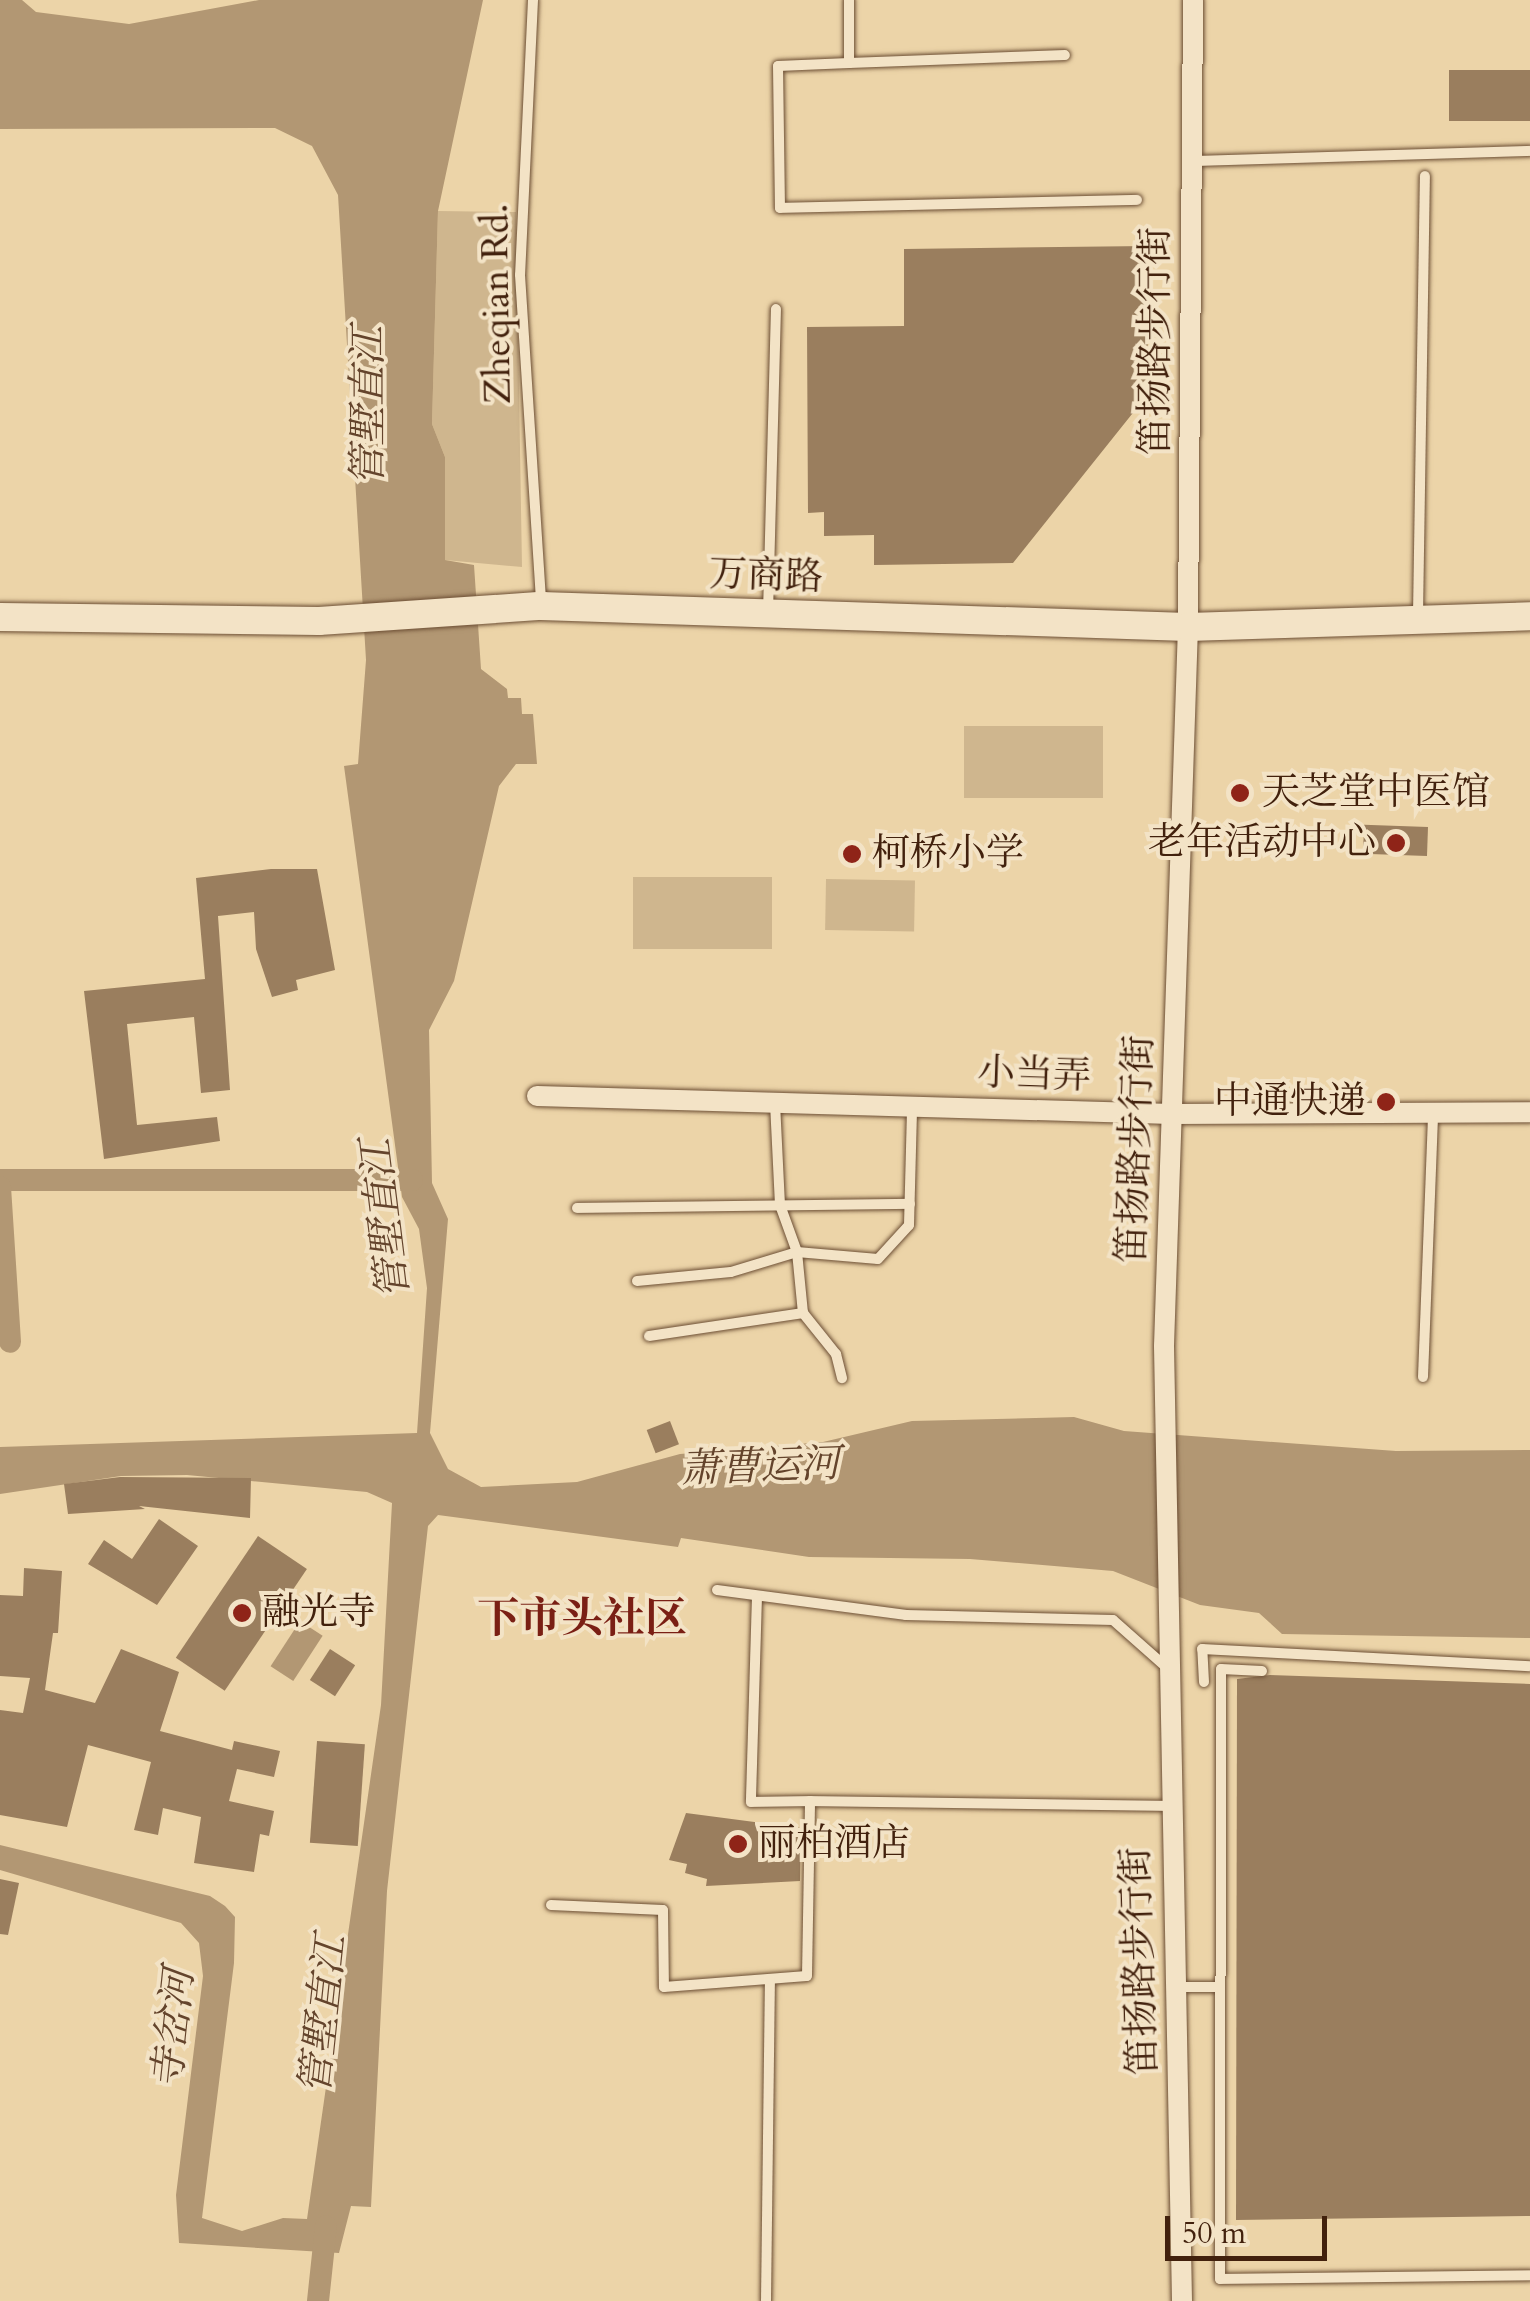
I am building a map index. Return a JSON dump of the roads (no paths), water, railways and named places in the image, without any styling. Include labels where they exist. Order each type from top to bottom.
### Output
[{"type":"street","name":"笛扬路步行街","points":[[1182,2301],[1165,1666],[1164,1346],[1188,628],[1193,0]]},
{"type":"street","name":"万商路","points":[[0,617],[319,621],[541,606],[1188,628],[1530,616]]},
{"type":"street","name":"小当弄","points":[[536,1096],[1172,1114],[1530,1112]]},
{"type":"lane","name":"Zheqian Rd.","points":[[533,0],[520,276],[541,606]]},
{"type":"lane","points":[[849,0],[849,62]]},
{"type":"lane","points":[[1065,55],[778,66],[780,208],[1137,200]]},
{"type":"lane","points":[[1192,161],[1530,151]]},
{"type":"lane","points":[[1418,620],[1424,176]]},
{"type":"lane","points":[[768,614],[776,309]]},
{"type":"lane","points":[[775,1103],[780,1205],[797,1252],[803,1312],[836,1354],[842,1378]]},
{"type":"lane","points":[[637,1281],[730,1272],[797,1252],[878,1259],[909,1226],[912,1106]]},
{"type":"lane","points":[[1423,1377],[1432,1112]]},
{"type":"lane","points":[[576,1208],[910,1204]]},
{"type":"lane","points":[[649,1336],[803,1312]]},
{"type":"lane","points":[[717,1590],[906,1614],[1113,1620],[1165,1666]]},
{"type":"lane","points":[[757,1596],[751,1802],[1170,1806]]},
{"type":"lane","points":[[1204,1682],[1202,1650],[1530,1666]]},
{"type":"lane","points":[[1262,1670],[1222,1669],[1220,2278],[1530,2275]]},
{"type":"lane","points":[[551,1905],[663,1910],[664,1987],[807,1976],[810,1801]]},
{"type":"lane","points":[[766,2301],[770,1979]]},
{"type":"lane","points":[[1176,1987],[1220,1986]]},
{"type":"water","name":"萧曹运河","points":[[0,0],[22,0],[36,12],[129,24],[259,0],[483,0],[438,211],[432,424],[445,457],[445,560],[474,565],[481,669],[507,689],[508,698],[521,698],[522,714],[533,714],[537,764],[516,764],[499,786],[454,981],[429,1030],[432,1183],[448,1219],[430,1433],[448,1469],[481,1487],[577,1482],[680,1454],[823,1442],[912,1421],[1074,1417],[1124,1431],[1396,1451],[1530,1450],[1530,1638],[1282,1634],[1259,1613],[1200,1605],[1113,1571],[970,1559],[809,1557],[681,1538],[678,1547],[438,1515],[428,1526],[387,1891],[371,2207],[351,2206],[339,2253],[179,2243],[176,2195],[203,1976],[199,1943],[181,1923],[0,1870],[0,1845],[210,1896],[235,1917],[234,1963],[202,2218],[242,2231],[283,2218],[307,2219],[381,1705],[392,1503],[367,1492],[187,1475],[121,1476],[0,1494],[0,1447],[417,1433],[427,1288],[419,1229],[402,1197],[344,766],[358,764],[366,660],[338,195],[312,146],[275,128],[0,129]]},
{"type":"water","points":[[300,1621],[323,1636],[293,1681],[271,1666]]},
{"type":"waterway","points":[[0,1180],[412,1180]]},
{"type":"waterway","points":[[0,1187],[10,1342]]},
{"type":"waterway","name":"管墅直江","points":[[318,2301],[326,2226]]},
{"type":"place","name":"天芝堂中医馆","points":[[1240,793]]},
{"type":"place","name":"老年活动中心","points":[[1396,843]]},
{"type":"place","name":"柯桥小学","points":[[852,854]]},
{"type":"place","name":"中通快递","points":[[1386,1102]]},
{"type":"place","name":"融光寺","points":[[242,1613]]},
{"type":"place","name":"丽柏酒店","points":[[738,1844]]},
{"type":"district","name":"下市头社区","points":[[582,1619]]},
{"type":"water label","name":"寺岔河","points":[[174,2029]]}]
